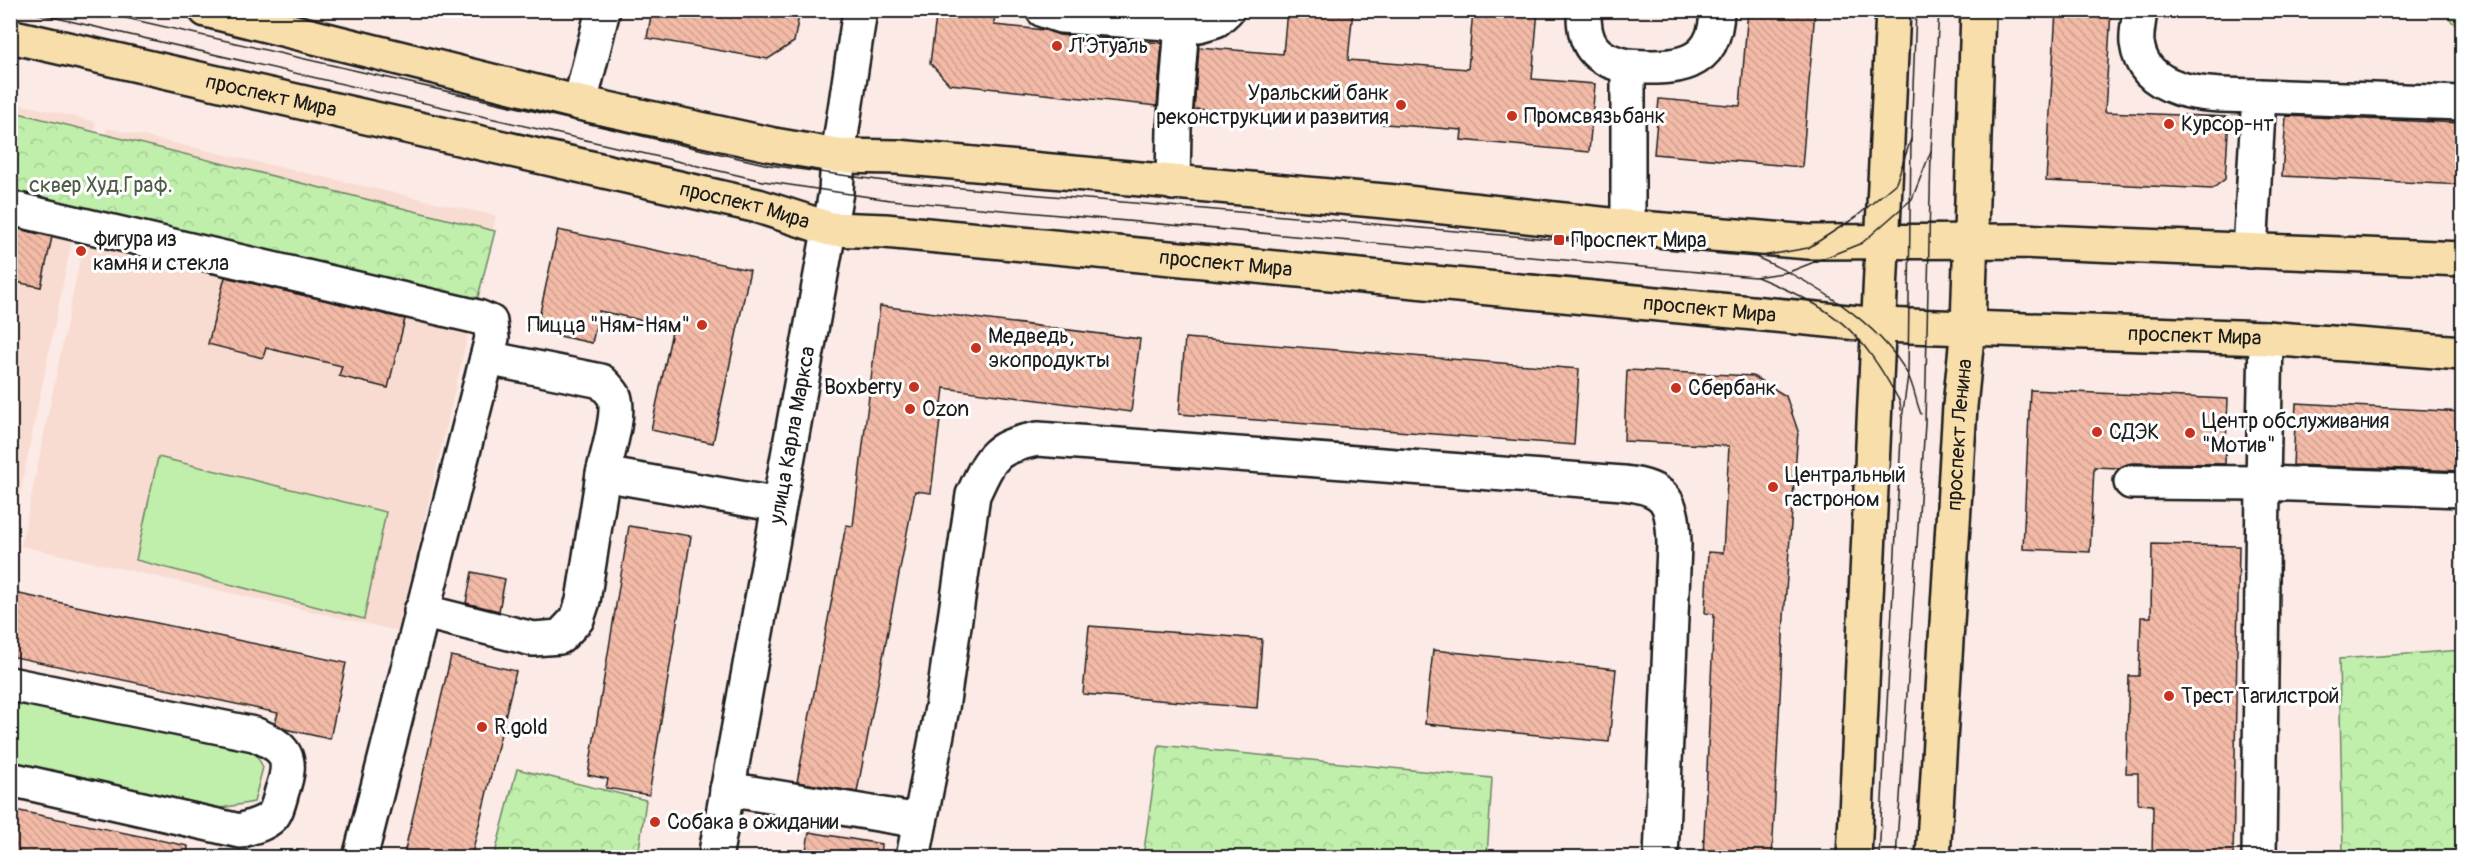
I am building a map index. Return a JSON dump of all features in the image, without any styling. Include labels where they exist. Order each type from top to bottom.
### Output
[{"type":"main road","points":[[206,10],[580,103],[774,145],[838,156],[897,157],[1407,203],[1628,227],[1809,242],[1883,243],[1972,240],[2463,260]]},
{"type":"main road","points":[[1854,858],[1893,10]]},
{"type":"main road","name":"проспект Ленина","points":[[1933,858],[1960,406],[1968,327],[1978,10]]},
{"type":"main road","name":"проспект Мира","points":[[10,36],[758,206],[830,229],[885,231],[1880,325],[2266,338],[2463,353]]},
{"type":"street","points":[[580,103],[603,10]]},
{"type":"street","name":"улица Карла Маркса","points":[[715,858],[830,229],[838,175],[838,156],[860,10]]},
{"type":"street","points":[[1043,10],[1061,16],[1199,25],[1216,20],[1227,10]]},
{"type":"street","points":[[1584,10],[1583,30],[1588,43],[1610,63],[1666,68],[1689,63],[1710,46],[1717,10]]},
{"type":"street","points":[[2140,10],[2137,44],[2145,66],[2155,77],[2175,88],[2215,95],[2463,103]]},
{"type":"street","points":[[1173,183],[1174,129],[1182,24]]},
{"type":"street","points":[[1628,66],[1628,227]]},
{"type":"street","points":[[2250,251],[2259,96]]},
{"type":"street","points":[[10,208],[478,316],[490,322],[493,329],[487,358],[360,858]]},
{"type":"street","points":[[2259,858],[2266,338]]},
{"type":"street","points":[[421,612],[533,639],[560,637],[577,619],[583,601],[603,474],[616,412],[615,398],[601,381],[487,358]]},
{"type":"street","points":[[913,858],[942,708],[973,495],[985,469],[999,450],[1038,439],[1623,483],[1646,486],[1664,495],[1673,516],[1674,545],[1661,858]]},
{"type":"street","points":[[603,474],[779,505]]},
{"type":"street","points":[[2130,482],[2263,483],[2463,490]]},
{"type":"street","points":[[10,684],[254,734],[275,742],[284,752],[288,765],[286,779],[274,814],[262,823],[240,831],[10,780]]},
{"type":"street","points":[[727,789],[920,822]]},
{"type":"shaded area","points":[[11,102],[96,122],[11,538]]},
{"type":"shaded area","points":[[107,128],[496,216],[398,631],[21,546]]},
{"type":"green space","points":[[2446,11],[2462,11],[2462,27],[2452,22]]},
{"type":"green space","name":"сквер Худ.Граф.","points":[[10,111],[495,231],[472,320],[11,213]]},
{"type":"green space","points":[[158,457],[386,512],[364,619],[136,560]]},
{"type":"green space","points":[[2462,650],[2462,851],[2343,854],[2339,659]]},
{"type":"green space","points":[[10,698],[253,749],[263,767],[254,802],[221,808],[11,763]]},
{"type":"green space","points":[[1159,745],[1492,778],[1487,857],[1143,857]]},
{"type":"green space","points":[[517,769],[646,800],[638,857],[494,857]]},
{"type":"building","points":[[652,10],[800,10],[794,42],[768,59],[647,38]]},
{"type":"building","points":[[937,10],[995,10],[994,25],[1045,30],[1059,35],[1162,43],[1157,106],[949,84],[930,63]]},
{"type":"building","points":[[1287,10],[1353,10],[1348,60],[1468,69],[1473,10],[1538,10],[1532,79],[1595,84],[1589,152],[1461,140],[1462,130],[1194,109],[1199,47],[1283,54]]},
{"type":"building","points":[[1748,10],[1815,10],[1802,167],[1654,154],[1659,99],[1740,106]]},
{"type":"building","points":[[2056,10],[2111,10],[2105,112],[2229,117],[2225,179],[2212,189],[2046,181]]},
{"type":"building","points":[[2286,116],[2463,123],[2463,185],[2282,176]]},
{"type":"building","points":[[10,227],[52,237],[41,287],[10,281]]},
{"type":"building","points":[[558,230],[750,270],[713,443],[651,430],[673,327],[599,311],[592,343],[536,331]]},
{"type":"building","points":[[225,277],[405,319],[388,388],[339,376],[342,366],[266,348],[263,358],[208,344]]},
{"type":"building","points":[[880,306],[1140,339],[1131,412],[944,388],[931,493],[915,491],[857,792],[797,782],[846,525],[853,526]]},
{"type":"building","points":[[1185,338],[1579,369],[1574,445],[1179,414]]},
{"type":"building","points":[[1627,370],[1753,376],[1786,396],[1798,431],[1784,617],[1772,858],[1703,858],[1714,614],[1705,613],[1708,552],[1723,553],[1729,446],[1624,441]]},
{"type":"building","points":[[2030,390],[2228,399],[2225,464],[2131,463],[2119,468],[2094,467],[2090,552],[2023,549]]},
{"type":"building","points":[[2296,403],[2463,412],[2463,471],[2293,465]]},
{"type":"building","points":[[629,526],[691,536],[649,795],[606,788],[608,779],[588,775]]},
{"type":"building","points":[[2152,544],[2239,546],[2233,858],[2152,858],[2153,805],[2138,804],[2138,773],[2126,773],[2129,676],[2139,676],[2141,617],[2151,617]]},
{"type":"building","points":[[472,572],[505,579],[499,611],[466,603]]},
{"type":"building","points":[[10,592],[346,663],[330,739],[285,729],[275,723],[278,713],[10,656]]},
{"type":"building","points":[[1089,626],[1262,639],[1257,708],[1083,694]]},
{"type":"building","points":[[1433,650],[1616,669],[1609,742],[1425,724]]},
{"type":"building","points":[[451,656],[516,671],[471,858],[403,858]]},
{"type":"building","points":[[10,809],[188,846],[187,858],[10,858]]},
{"type":"building","points":[[809,832],[881,844],[880,858],[805,858]]},
{"type":"tram line","points":[[22,10],[763,181],[890,200],[1755,277],[1789,272],[1862,243],[1912,199],[1931,151]]},
{"type":"tram line","points":[[91,10],[769,165],[892,182],[1756,257],[1808,248],[1856,217],[1896,183],[1911,139]]},
{"type":"tram line","points":[[1879,858],[1902,419],[1908,375],[1911,139],[1916,10]]},
{"type":"tram line","points":[[1896,858],[1925,424],[1931,151],[1939,10]]},
{"type":"tram line","points":[[1756,257],[1820,290],[1841,304],[1879,337],[1908,375],[1921,414]]},
{"type":"tram line","points":[[1757,277],[1806,299],[1842,323],[1871,355],[1900,402],[1901,410]]},
{"type":"place","name":"Л'Этуаль","points":[[1057,46]]},
{"type":"place","name":"Уральский банк реконструкции и развития","points":[[1401,105]]},
{"type":"place","name":"Промсвязьбанк","points":[[1512,116]]},
{"type":"place","name":"Курсор-нт","points":[[2169,124]]},
{"type":"place","name":"Проспект Мира","points":[[1559,240]]},
{"type":"place","name":"фигура из камня и стекла","points":[[81,251]]},
{"type":"place","name":"Пицца \"Ням-Ням\"","points":[[702,325]]},
{"type":"place","name":"Медведь, экопродукты","points":[[976,348]]},
{"type":"place","name":"Boxberry","points":[[914,387]]},
{"type":"place","name":"Сбербанк","points":[[1676,388]]},
{"type":"place","name":"Ozon","points":[[910,409]]},
{"type":"place","name":"СДЭК","points":[[2097,432]]},
{"type":"place","name":"Центр обслуживания \"Мотив\"","points":[[2190,433]]},
{"type":"place","name":"Центральный гастроном","points":[[1773,487]]},
{"type":"place","name":"Трест Тагилстрой","points":[[2169,696]]},
{"type":"place","name":"R.gold","points":[[482,727]]},
{"type":"place","name":"Собака в ожидании","points":[[655,822]]}]
